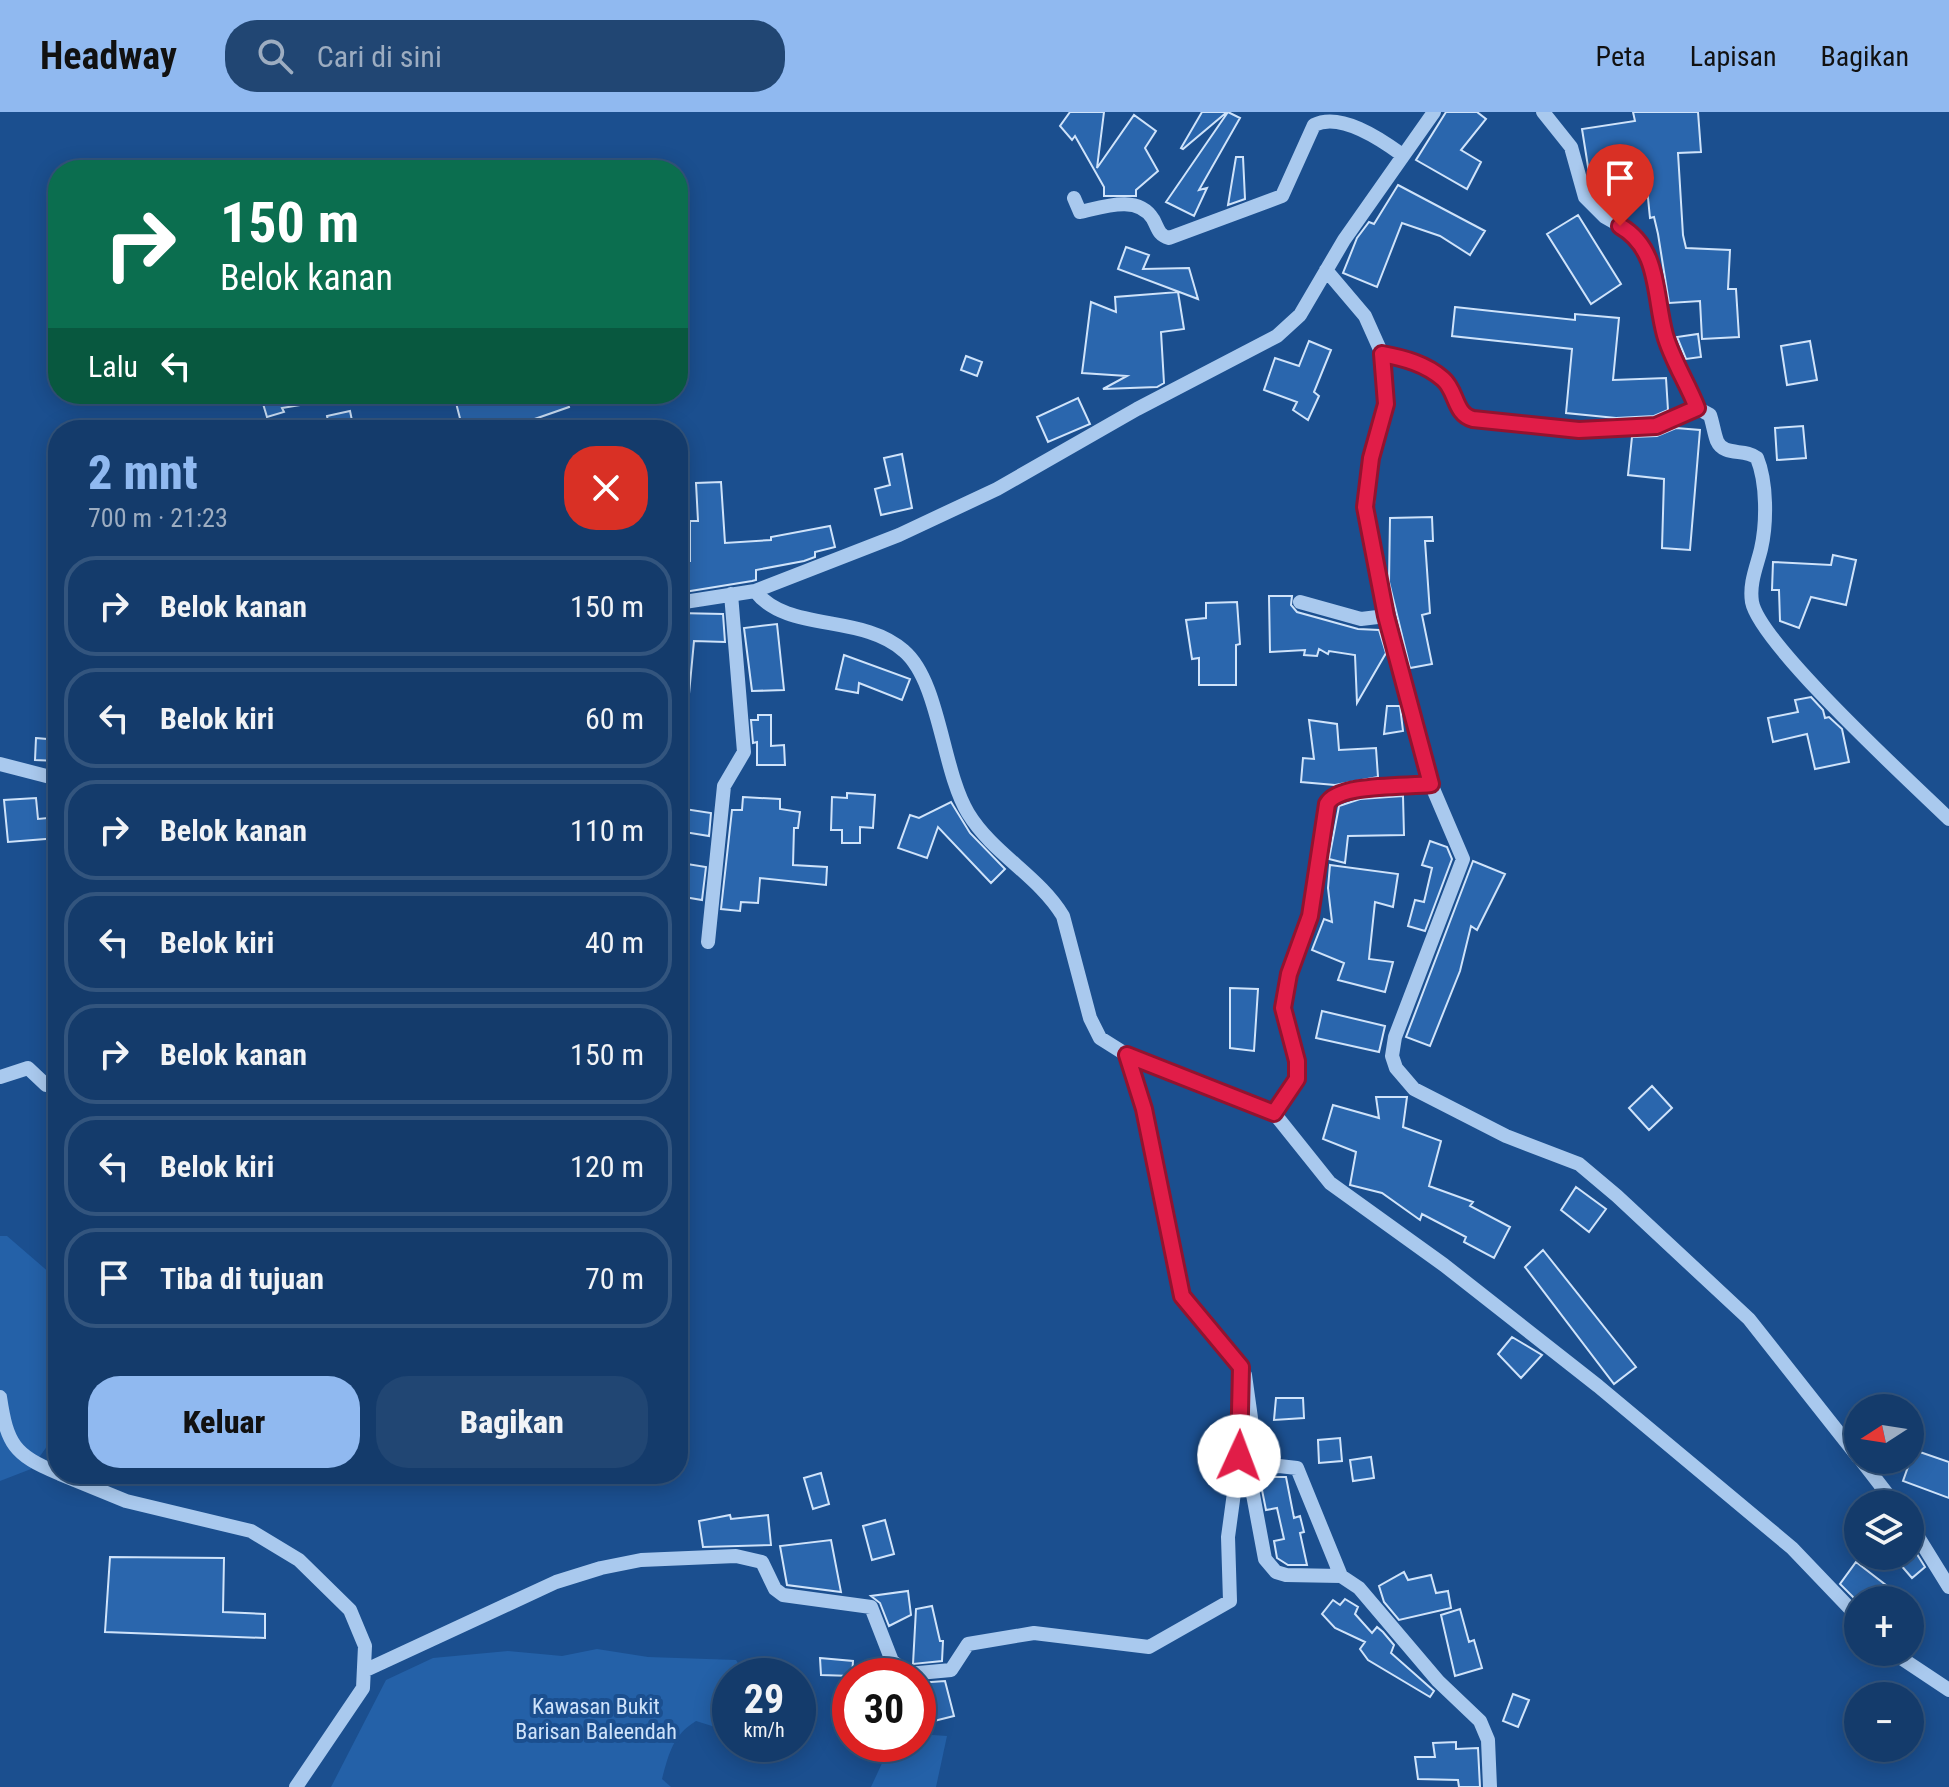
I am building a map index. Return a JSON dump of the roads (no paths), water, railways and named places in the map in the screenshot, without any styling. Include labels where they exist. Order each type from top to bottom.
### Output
[{"type":"street","points":[[688,601],[755,591],[899,535],[997,489],[1277,336],[1300,315],[1401,154],[1434,112]]},
{"type":"street","points":[[1543,112],[1571,147],[1585,197],[1605,217],[1635,234],[1652,262],[1665,337],[1697,408],[1710,415],[1718,444],[1725,450],[1752,453],[1760,466],[1761,545],[1754,567],[1752,604],[1779,648],[1949,819]]},
{"type":"street","points":[[1074,198],[1080,212],[1139,205],[1148,211],[1163,237],[1169,238],[1282,196],[1314,125],[1336,116],[1354,121],[1401,154]]},
{"type":"street","points":[[1326,270],[1365,316],[1382,354],[1386,404],[1371,458],[1365,507],[1386,616],[1431,784],[1463,859],[1395,1037],[1392,1056],[1401,1077],[1414,1089],[1478,1123],[1579,1164],[1749,1319],[1844,1439]]},
{"type":"street","points":[[1382,354],[1406,359],[1444,380],[1460,410],[1473,419],[1579,430],[1656,426],[1697,408]]},
{"type":"street","points":[[755,591],[766,603],[791,615],[863,628],[906,652],[923,677],[953,782],[968,813],[1008,861],[1054,902],[1063,916],[1090,1018],[1100,1038],[1127,1055],[1274,1113],[1330,1183],[1444,1265],[1598,1386],[1792,1548],[1844,1602]]},
{"type":"street","points":[[708,942],[724,786],[744,752],[731,594]]},
{"type":"street","points":[[1300,602],[1361,619],[1386,616]]},
{"type":"street","points":[[0,764],[48,776]]},
{"type":"street","points":[[1274,1113],[1297,1079],[1297,1061],[1283,1008],[1289,974],[1310,916],[1327,804],[1333,795],[1347,790],[1431,784]]},
{"type":"street","points":[[1127,1055],[1144,1109],[1182,1296],[1241,1367],[1250,1402],[1250,1469],[1269,1565],[1286,1575],[1341,1576],[1359,1588],[1438,1681],[1480,1721],[1488,1740],[1490,1787]]},
{"type":"street","points":[[0,1077],[28,1068],[48,1085]]},
{"type":"street","points":[[366,1670],[556,1582],[601,1568],[641,1560],[736,1556],[762,1562],[775,1589],[783,1595],[871,1607],[892,1661],[908,1674],[951,1670],[968,1644],[1024,1633],[1153,1646],[1230,1601],[1228,1537],[1239,1456],[1241,1367]]},
{"type":"street","points":[[0,1397],[9,1438],[17,1452],[48,1468]]},
{"type":"street","points":[[1250,1469],[1297,1468],[1341,1576]]},
{"type":"street","points":[[1872,1474],[1884,1490]]},
{"type":"street","points":[[84,1484],[126,1501],[251,1531],[299,1560],[350,1610],[361,1630],[366,1670],[363,1688],[296,1787]]},
{"type":"street","points":[[1924,1547],[1949,1587]]},
{"type":"street","points":[[1913,1666],[1949,1690]]},
{"type":"park label","name":"Kawasan Bukit Barisan Baleendah","points":[[596,1718]]}]
